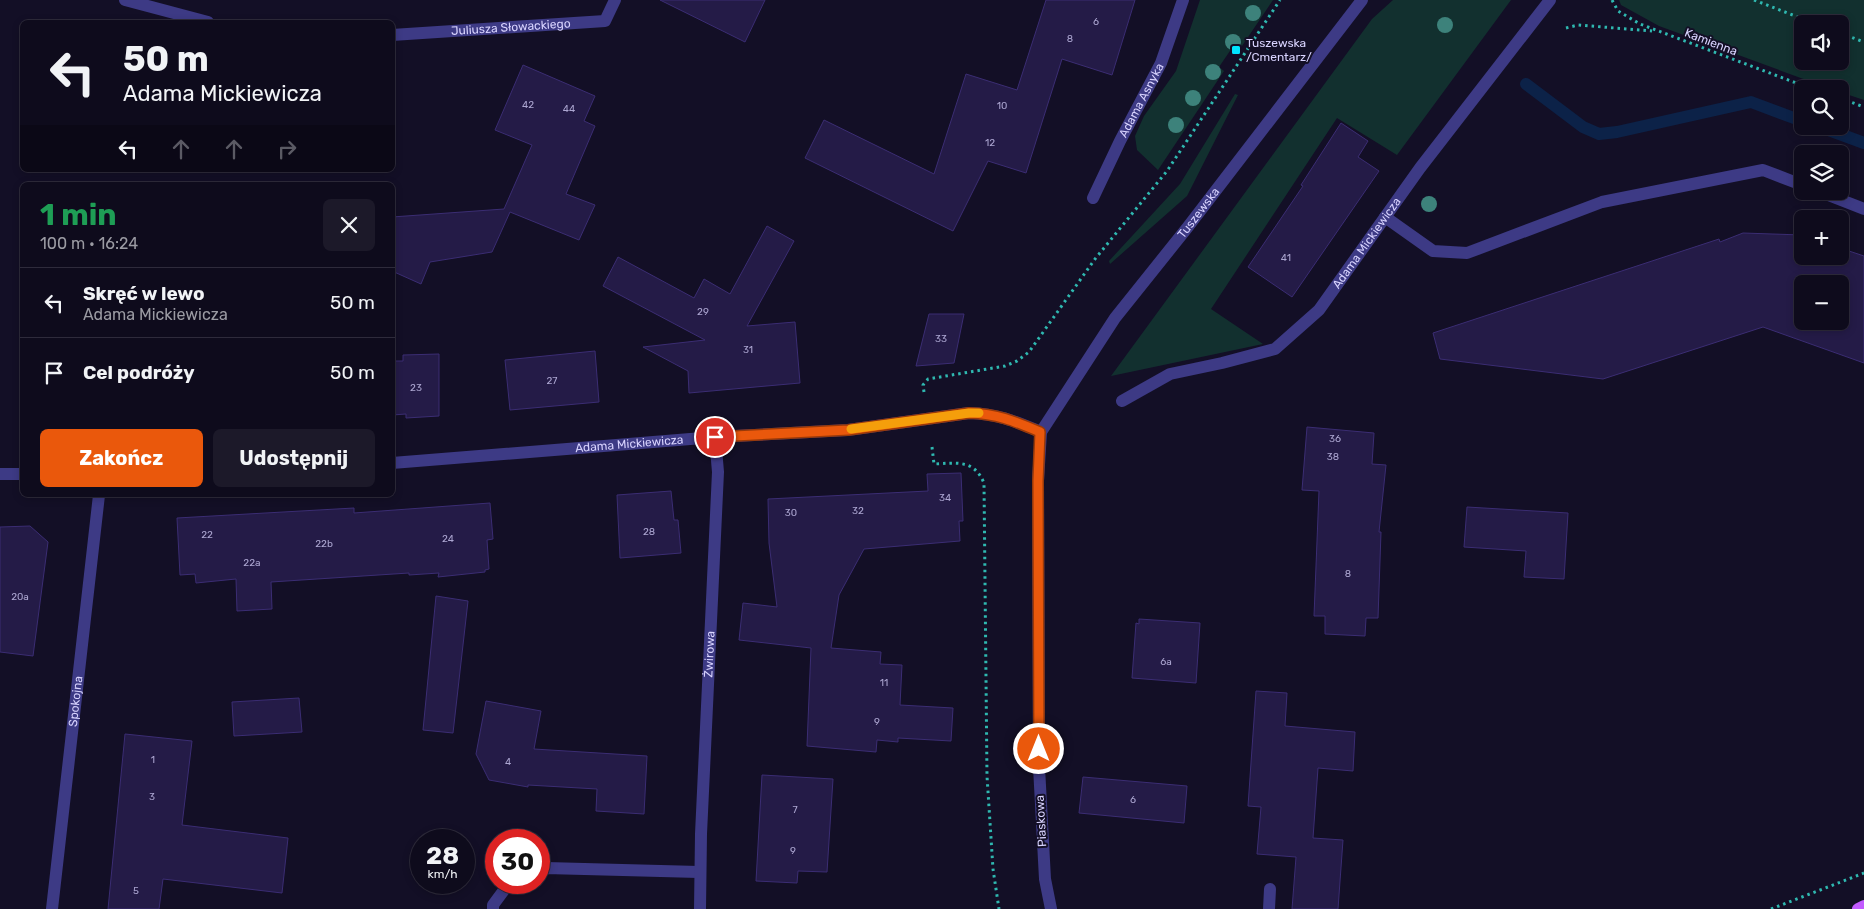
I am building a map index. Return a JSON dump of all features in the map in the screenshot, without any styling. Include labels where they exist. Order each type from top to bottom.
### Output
[{"type":"main road","points":[[1858,909],[1864,906]]},
{"type":"street","points":[[125,0],[200,20]]},
{"type":"street","name":"Juliusza Słowackiego","points":[[395,35],[605,21],[615,0]]},
{"type":"street","name":"Adama Asnyka","points":[[1093,198],[1120,141],[1161,63],[1184,0]]},
{"type":"street","name":"Tuszewska","points":[[1040,432],[1115,318],[1187,228],[1362,0]]},
{"type":"street","name":"Adama Mickiewicza","points":[[1122,402],[1170,374],[1222,364],[1275,349],[1319,310],[1420,168],[1550,0]]},
{"type":"street","points":[[1385,217],[1433,252],[1467,253],[1602,202],[1762,170],[1794,182]]},
{"type":"street","points":[[1841,200],[1864,209]]},
{"type":"street","name":"Adama Mickiewicza","points":[[395,463],[715,437],[848,430],[969,413],[1005,417],[1040,432]]},
{"type":"street","name":"Piaskowa","points":[[1040,432],[1038,481],[1039,767],[1045,879],[1051,909]]},
{"type":"street","name":"Żwirowa","points":[[700,909],[700,872],[718,472],[715,437]]},
{"type":"street","points":[[0,474],[20,474]]},
{"type":"street","name":"Spokojna","points":[[52,909],[99,497]]},
{"type":"street","points":[[550,868],[700,872]]},
{"type":"street","points":[[1269,909],[1270,889]]},
{"type":"street","points":[[493,909],[493,905],[501,894]]},
{"type":"path","points":[[999,909],[993,869],[987,776],[984,483],[980,475],[969,466],[961,463],[934,464],[923,385],[928,379],[1005,366],[1017,361],[1029,352],[1095,259],[1167,171],[1280,0]]},
{"type":"path","name":"Kamienna","points":[[1612,0],[1618,11],[1640,24],[1794,82]]},
{"type":"path","points":[[1754,0],[1794,15]]},
{"type":"path","points":[[1562,29],[1578,25],[1658,32]]},
{"type":"path","points":[[1849,36],[1864,42]]},
{"type":"path","points":[[1849,101],[1864,107]]},
{"type":"path","points":[[1770,909],[1864,873]]},
{"type":"green space","points":[[1200,0],[1273,0],[1240,49],[1234,45],[1219,67],[1224,71],[1158,170],[1137,150],[1135,136],[1144,116],[1176,71]]},
{"type":"green space","points":[[1393,0],[1511,0],[1397,155],[1337,118],[1211,309],[1263,344],[1111,376],[1372,19]]},
{"type":"green space","points":[[1619,0],[1864,0],[1864,100],[1849,95],[1849,80],[1806,80],[1659,26],[1621,5]]},
{"type":"green space","points":[[1235,94],[1238,95],[1187,196],[1110,264],[1109,261],[1180,184]]},
{"type":"building","points":[[660,0],[765,0],[745,42]]},
{"type":"building","points":[[1046,0],[1135,0],[1112,75],[1062,59],[1026,173],[988,161],[953,231],[805,158],[824,120],[934,174],[966,74],[1017,90]]},
{"type":"building","points":[[523,65],[595,96],[584,121],[595,126],[566,194],[595,205],[579,240],[510,212],[492,252],[430,262],[421,284],[395,272],[395,217],[504,209],[532,145],[495,130]]},
{"type":"building","points":[[1341,123],[1368,141],[1358,157],[1379,171],[1292,297],[1248,267],[1303,186],[1301,185]]},
{"type":"building","points":[[767,226],[794,241],[747,326],[795,322],[800,383],[689,393],[688,371],[643,347],[705,340],[603,286],[618,257],[694,298],[704,279],[730,294]]},
{"type":"building","points":[[1743,233],[1794,235],[1794,265],[1849,265],[1849,251],[1864,256],[1864,363],[1763,327],[1603,379],[1440,359],[1433,333],[1719,239],[1720,242]]},
{"type":"building","points":[[929,314],[964,314],[954,363],[916,366]]},
{"type":"building","points":[[595,351],[599,402],[510,410],[505,360]]},
{"type":"building","points":[[439,354],[439,416],[406,418],[406,414],[395,415],[395,361],[403,361],[403,355]]},
{"type":"building","points":[[1307,427],[1374,433],[1372,464],[1386,465],[1379,532],[1381,532],[1378,618],[1366,618],[1365,636],[1325,634],[1325,616],[1314,616],[1319,491],[1302,490]]},
{"type":"building","points":[[961,473],[963,521],[959,521],[960,541],[864,549],[839,595],[831,648],[881,652],[880,664],[902,665],[900,705],[953,708],[951,741],[898,738],[898,742],[877,740],[876,752],[807,746],[811,648],[739,640],[743,603],[777,607],[769,543],[768,499],[928,491],[927,474]]},
{"type":"building","points":[[671,491],[674,520],[678,520],[681,553],[620,558],[617,495]]},
{"type":"building","points":[[490,503],[493,539],[487,540],[489,569],[485,570],[485,572],[438,577],[439,573],[409,575],[409,573],[271,582],[272,609],[237,611],[236,579],[196,583],[195,574],[180,575],[177,518],[354,508],[354,513]]},
{"type":"building","points":[[1467,507],[1568,513],[1564,579],[1524,577],[1526,551],[1464,547]]},
{"type":"building","points":[[30,526],[48,542],[33,656],[0,652],[0,527]]},
{"type":"building","points":[[436,596],[468,601],[453,733],[423,730]]},
{"type":"building","points":[[1139,619],[1200,623],[1196,683],[1132,678],[1136,623],[1139,624]]},
{"type":"building","points":[[1256,691],[1287,693],[1285,726],[1355,732],[1353,771],[1318,768],[1313,838],[1343,840],[1338,909],[1292,909],[1296,857],[1257,854],[1261,807],[1248,806]]},
{"type":"building","points":[[299,698],[302,732],[234,736],[232,702]]},
{"type":"building","points":[[486,701],[541,711],[534,749],[647,756],[644,814],[596,811],[597,789],[528,785],[528,787],[489,780],[476,754]]},
{"type":"building","points":[[125,734],[192,741],[182,825],[288,838],[282,893],[163,879],[159,909],[108,909]]},
{"type":"building","points":[[762,775],[833,779],[827,872],[798,871],[797,883],[756,881]]},
{"type":"building","points":[[1083,777],[1187,786],[1184,823],[1079,813]]},
{"type":"waterway","points":[[1526,84],[1583,127],[1599,134],[1617,132],[1751,102],[1794,118]]},
{"type":"waterway","points":[[1842,135],[1864,143]]},
{"type":"slow traffic","points":[[851,429],[979,413]]},
{"type":"place","name":"Tuszewska /Cmentarz/","points":[[1236,50]]},
{"type":"route","points":[[715,437],[848,430],[969,413],[1005,417],[1040,432],[1038,481],[1039,749]]}]
